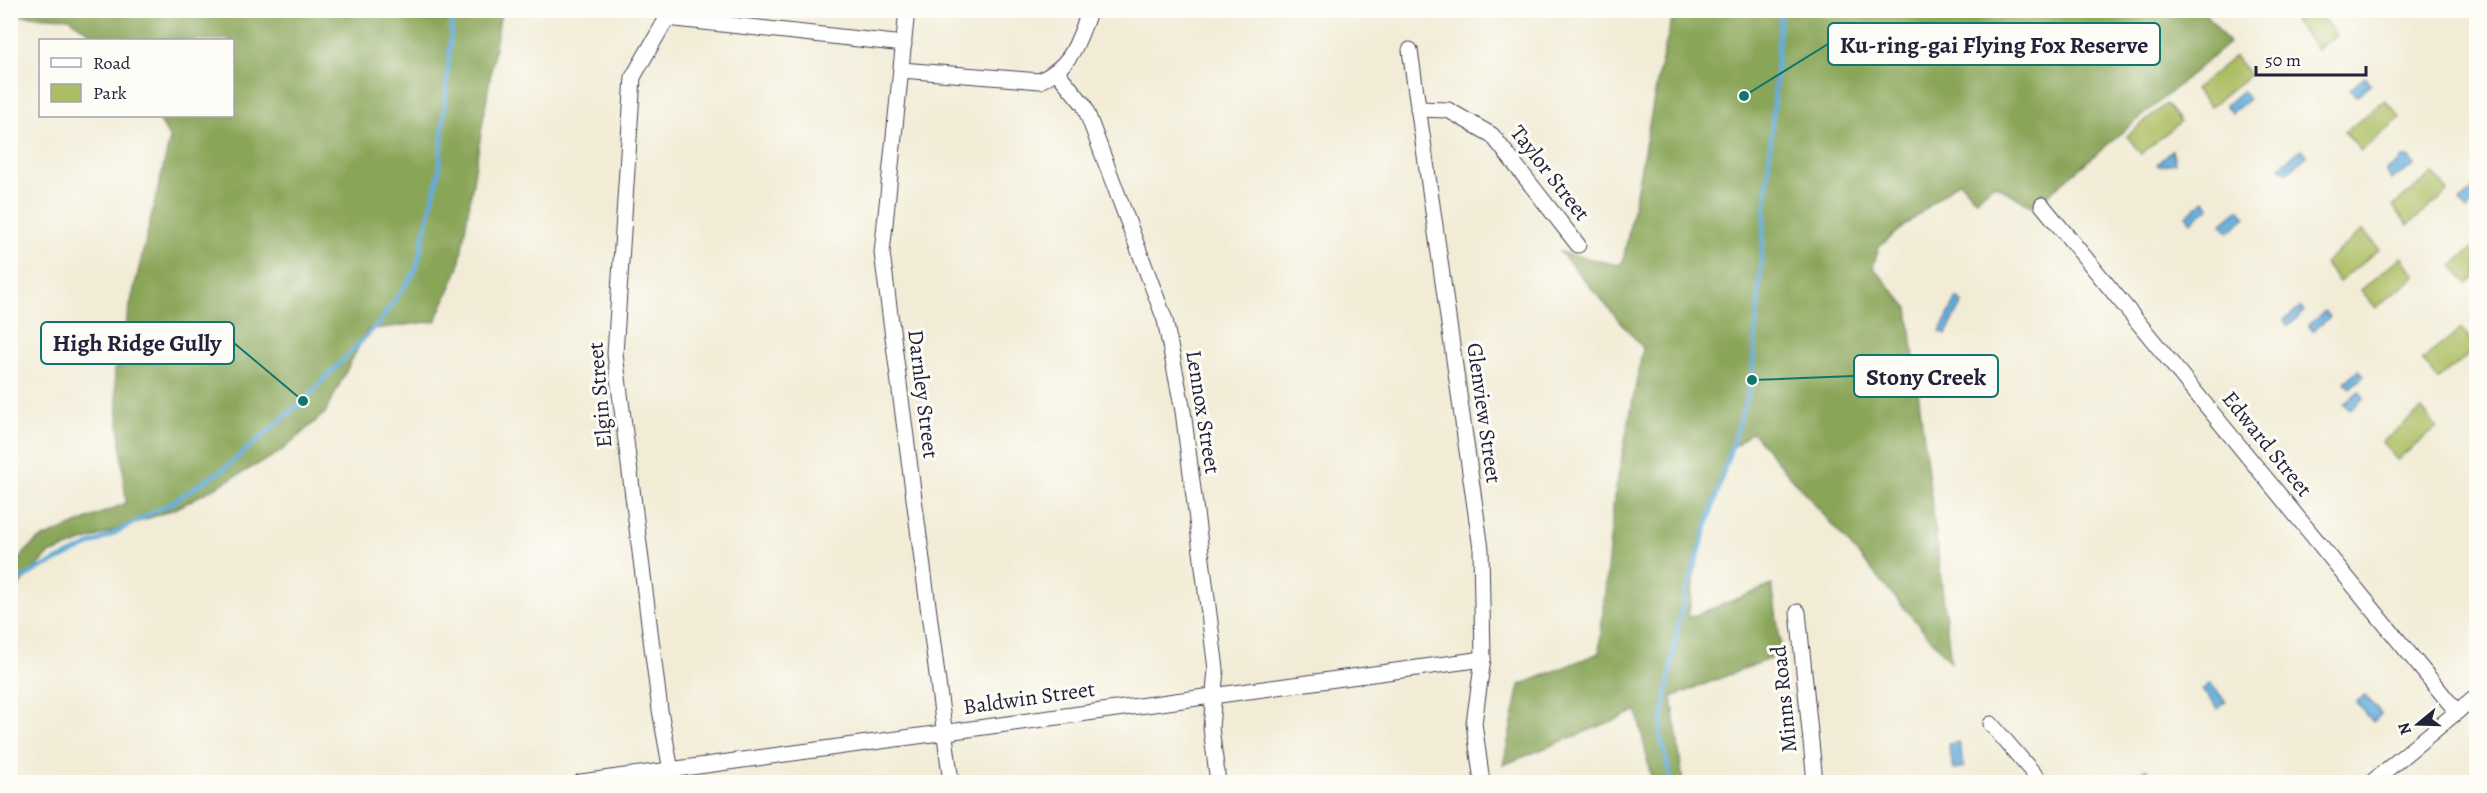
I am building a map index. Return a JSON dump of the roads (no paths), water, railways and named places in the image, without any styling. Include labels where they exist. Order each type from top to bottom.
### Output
[{"type":"street","name":"Darnley Street","points":[[907,10],[882,253],[951,783]]},
{"type":"street","points":[[901,70],[1040,81],[1057,72],[1072,54],[1090,10]]},
{"type":"street","points":[[666,14],[904,44]]},
{"type":"street","name":"Elgin Street","points":[[666,14],[633,77],[615,354],[660,710],[672,776]]},
{"type":"street","name":"Glenview Street","points":[[1410,50],[1481,549],[1483,659],[1474,723],[1482,783]]},
{"type":"street","name":"Lennox Street","points":[[1057,72],[1084,105],[1165,320],[1187,446],[1216,669],[1211,728],[1218,783]]},
{"type":"street","name":"Taylor Street","points":[[1418,109],[1448,110],[1492,135],[1578,245]]},
{"type":"street","name":"Edward Street","points":[[2042,205],[2457,712]]},
{"type":"street","name":"Minns Road","points":[[1798,612],[1815,783]]},
{"type":"street","name":"Baldwin Street","points":[[581,783],[672,776],[944,732],[1483,659]]},
{"type":"street","points":[[2372,783],[2476,696]]},
{"type":"street","points":[[1991,724],[2041,783]]},
{"type":"water","points":[[2365,77],[2371,84],[2356,96],[2350,89]]},
{"type":"water","points":[[2242,91],[2249,99],[2232,113],[2226,105]]},
{"type":"water","points":[[2301,149],[2307,156],[2286,173],[2280,166]]},
{"type":"water","points":[[2172,150],[2175,163],[2159,166],[2157,164]]},
{"type":"water","points":[[2402,158],[2409,158],[2415,165],[2391,180],[2386,170],[2398,164]]},
{"type":"water","points":[[2476,187],[2476,202],[2467,210],[2460,201]]},
{"type":"water","points":[[2204,200],[2210,207],[2191,222],[2186,216]]},
{"type":"water","points":[[2239,209],[2246,217],[2228,232],[2221,224]]},
{"type":"water","points":[[1957,298],[1963,302],[1946,334],[1940,331]]},
{"type":"water","points":[[2300,307],[2304,312],[2288,326],[2284,320]]},
{"type":"water","points":[[2325,311],[2330,317],[2313,331],[2308,325]]},
{"type":"water","points":[[2359,370],[2364,376],[2350,388],[2345,382]]},
{"type":"water","points":[[2359,391],[2364,398],[2350,410],[2344,404]]},
{"type":"water","points":[[2210,683],[2226,702],[2218,709],[2202,690]]},
{"type":"water","points":[[2365,695],[2381,714],[2373,722],[2356,702]]},
{"type":"water","points":[[1959,742],[1964,767],[1954,769],[1948,744]]},
{"type":"water","points":[[2146,768],[2158,782],[2144,782],[2138,775]]},
{"type":"waterway","points":[[10,586],[38,569],[109,536],[171,503],[225,468],[303,401],[379,323],[416,270],[439,172],[452,23],[450,10]]},
{"type":"waterway","points":[[1672,782],[1660,735],[1679,617],[1752,380],[1781,10]]},
{"type":"place","name":"Ku-ring-gai Flying Fox Reserve","points":[[1744,96]]},
{"type":"place","name":"Stony Creek","points":[[1752,380]]},
{"type":"place","name":"High Ridge Gully","points":[[303,401]]}]
